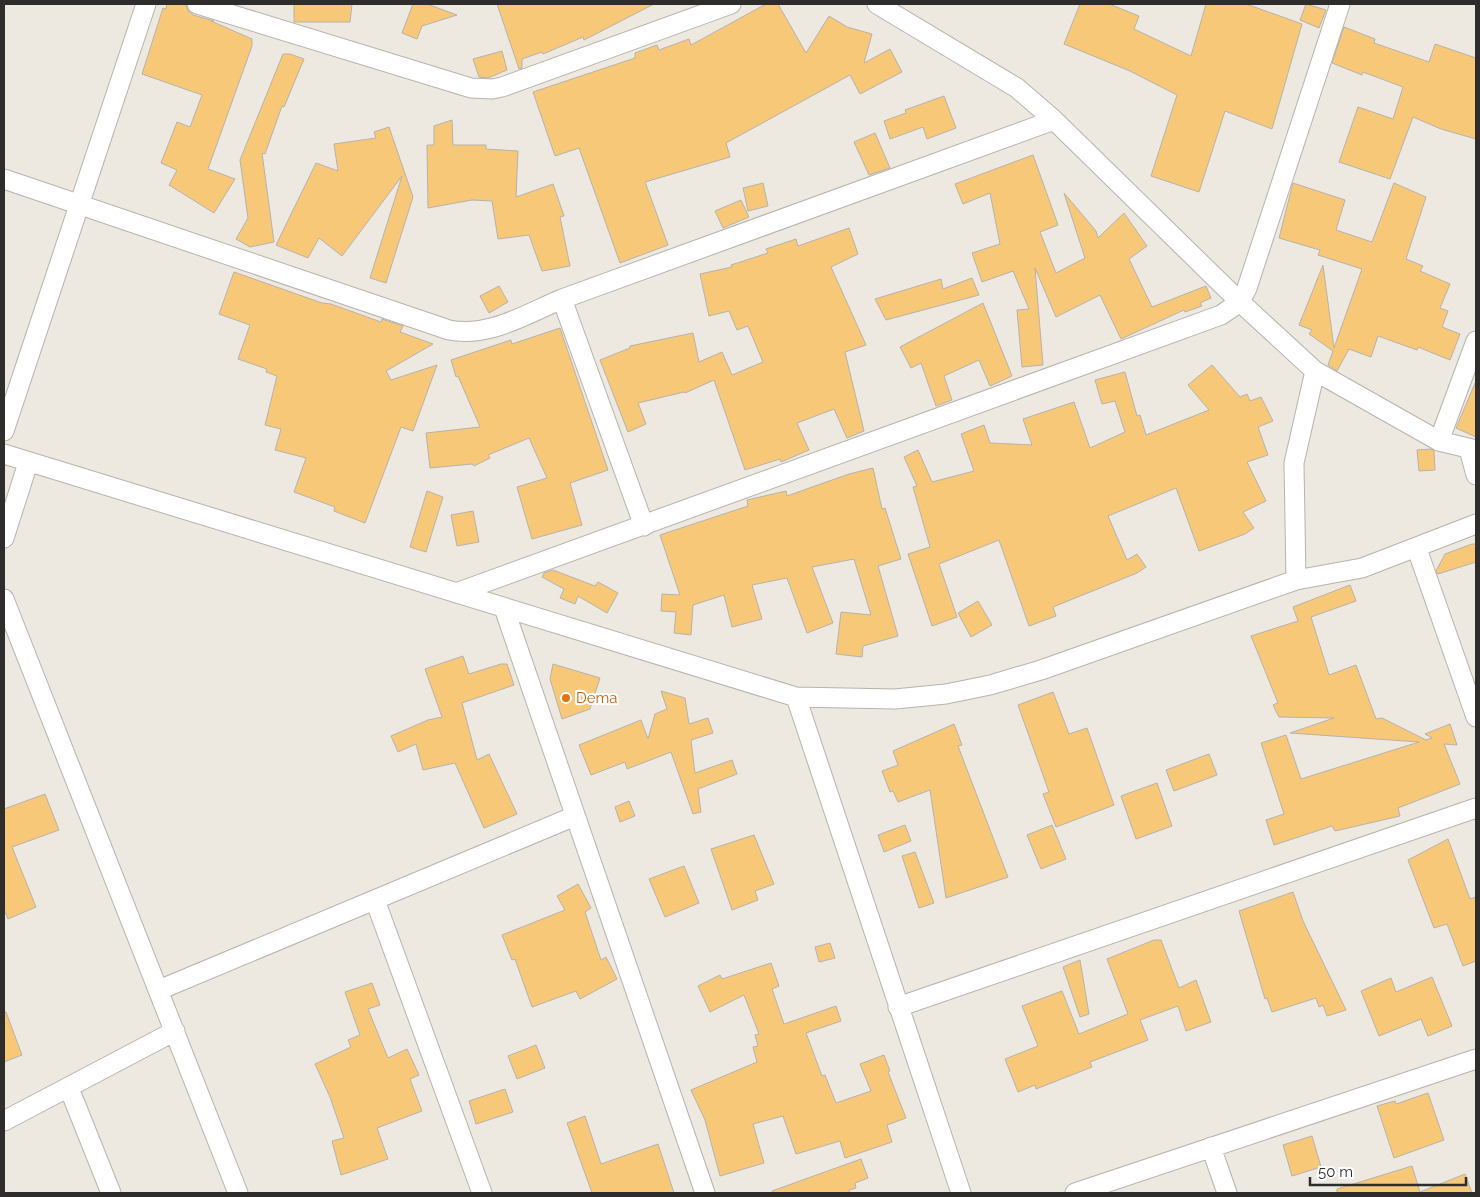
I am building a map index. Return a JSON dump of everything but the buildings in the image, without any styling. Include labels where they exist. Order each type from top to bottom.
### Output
[{"type":"street","points":[[4,431],[146,4]]},
{"type":"street","points":[[197,4],[471,88],[482,89],[502,87],[731,4]]},
{"type":"street","points":[[877,4],[1018,88],[1054,120],[1240,302],[1316,371],[1439,441],[1473,450],[1476,475]]},
{"type":"street","points":[[456,593],[1221,315],[1240,302],[1247,288],[1340,4]]},
{"type":"street","points":[[4,179],[463,333],[489,330],[562,299],[1054,120]]},
{"type":"street","points":[[562,299],[644,526]]},
{"type":"street","points":[[1439,441],[1476,341]]},
{"type":"street","points":[[1296,580],[1294,463],[1316,371]]},
{"type":"street","points":[[4,454],[28,463],[796,697],[896,699],[946,694],[990,685],[1041,670],[1296,580],[1362,568],[1417,549],[1476,524]]},
{"type":"street","points":[[4,538],[28,463]]},
{"type":"street","points":[[1417,549],[1476,717]]},
{"type":"street","points":[[4,599],[238,1193]]},
{"type":"street","points":[[504,608],[705,1193]]},
{"type":"street","points":[[796,697],[961,1193]]},
{"type":"street","points":[[898,1006],[1476,808]]},
{"type":"street","points":[[159,990],[575,816]]},
{"type":"street","points":[[375,900],[482,1193]]},
{"type":"street","points":[[4,1121],[175,1031]]},
{"type":"street","points":[[1074,1193],[1476,1059]]},
{"type":"street","points":[[69,1088],[111,1193]]},
{"type":"street","points":[[1211,1147],[1226,1193]]},
{"type":"place","name":"Dema","points":[[566,698]]}]
